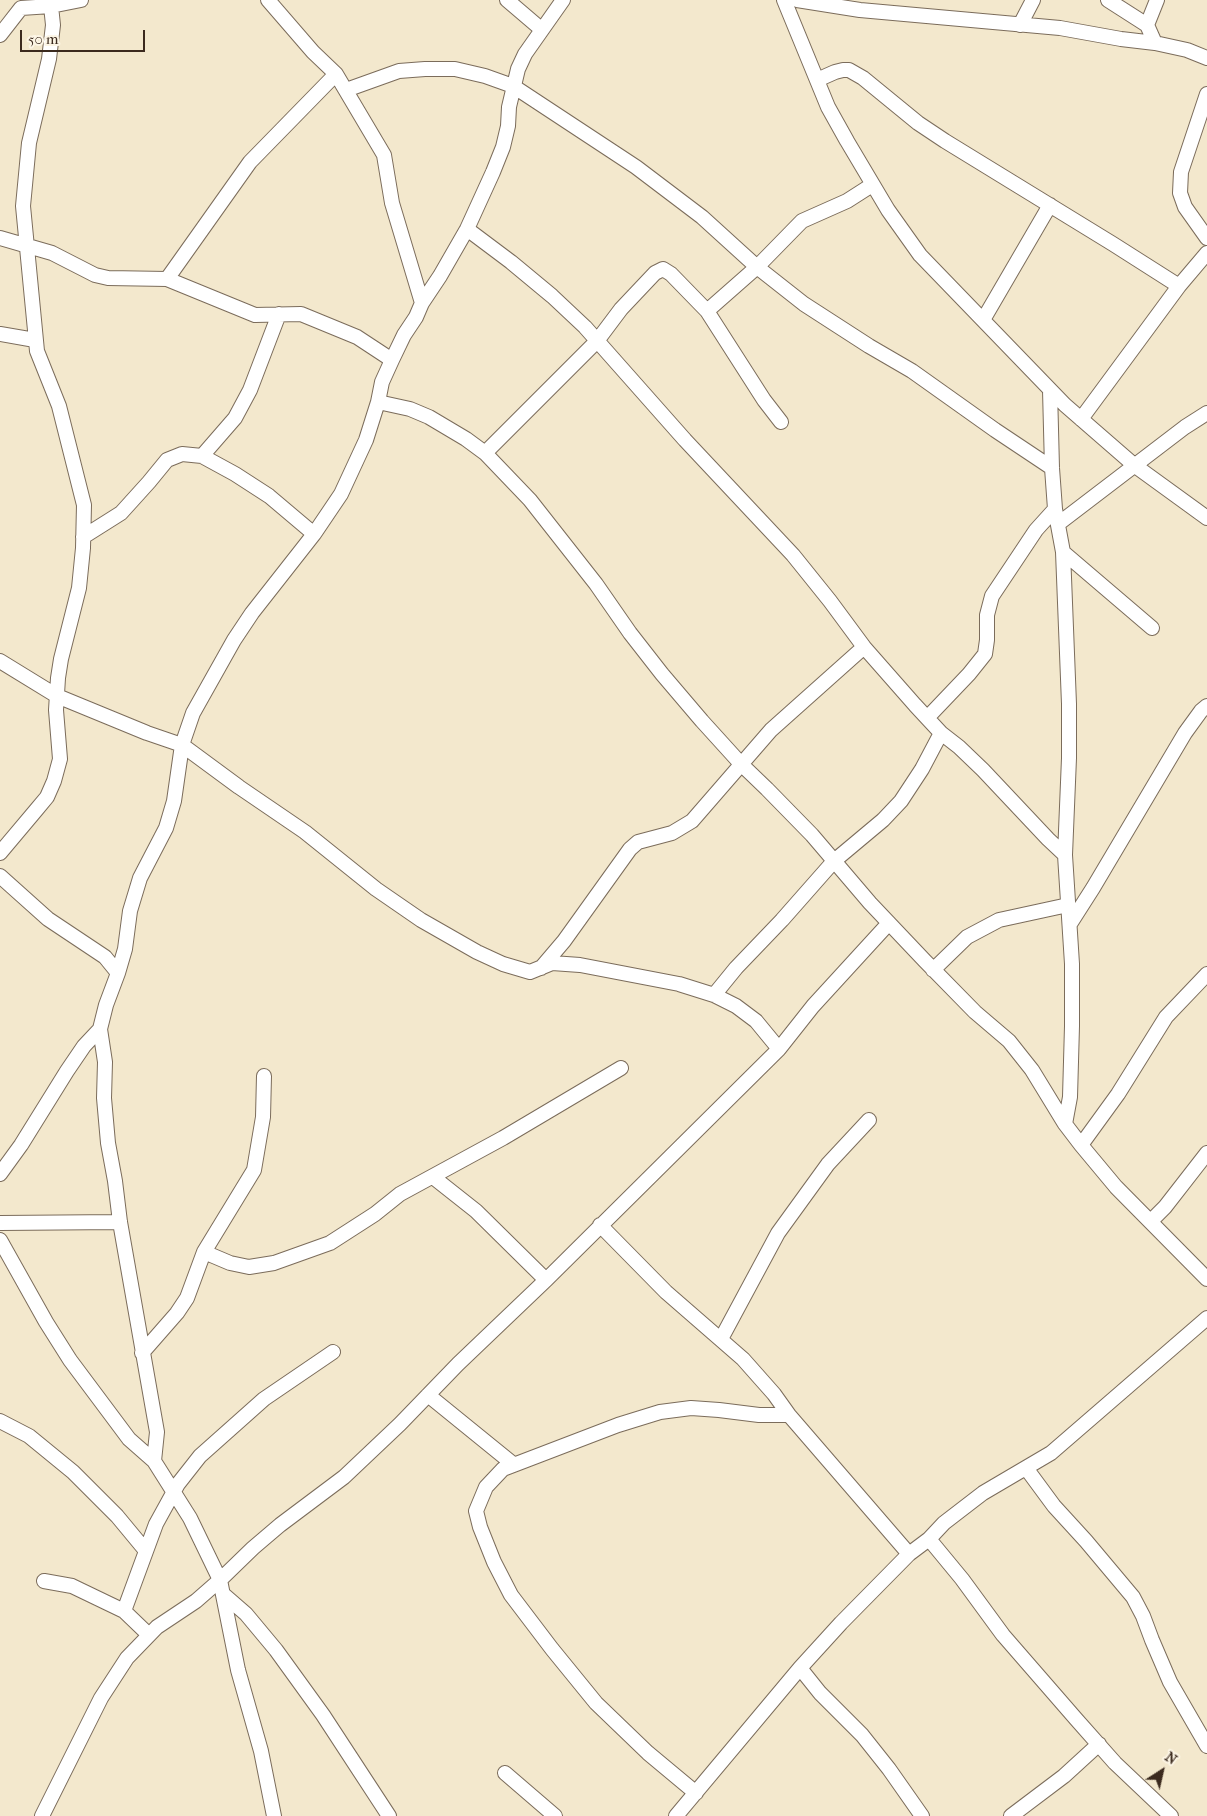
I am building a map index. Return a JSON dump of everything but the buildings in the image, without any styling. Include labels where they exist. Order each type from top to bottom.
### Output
[{"type":"street","points":[[0,35],[22,4],[51,6],[81,0]]},
{"type":"street","points":[[268,0],[312,52],[336,74],[384,155],[392,203],[422,303]]},
{"type":"street","points":[[507,0],[541,29]]},
{"type":"street","points":[[154,1461],[157,1432],[142,1353],[108,1143],[104,1098],[105,1062],[100,1029],[106,1005],[125,950],[130,911],[140,878],[166,828],[174,801],[182,745],[193,713],[234,640],[271,587],[314,534],[342,494],[366,440],[382,382],[392,360],[422,303],[467,229],[503,146],[508,126],[513,86],[518,68],[541,29],[562,0]]},
{"type":"street","points":[[784,0],[828,107],[888,210],[920,255],[1050,390],[1081,419],[1134,465],[1207,518]]},
{"type":"street","points":[[797,0],[861,5],[1020,26],[1060,28],[1155,43],[1187,50],[1207,58]]},
{"type":"street","points":[[1020,26],[1032,0]]},
{"type":"street","points":[[1108,0],[1147,25],[1155,43]]},
{"type":"street","points":[[1147,25],[1157,0]]},
{"type":"street","points":[[0,853],[24,827],[42,803],[54,781],[60,758],[56,710],[61,659],[79,588],[83,537],[84,505],[59,406],[37,351],[23,206],[29,144],[49,60],[53,25],[51,6]]},
{"type":"street","points":[[346,90],[399,71],[425,69],[455,69],[485,76],[513,86],[636,167],[702,217],[757,267],[804,304],[912,371],[1052,468]]},
{"type":"street","points":[[818,80],[834,72],[849,70],[863,78],[918,123],[1179,286]]},
{"type":"street","points":[[167,280],[250,162],[336,74]]},
{"type":"street","points":[[1207,94],[1181,172],[1180,193],[1185,206],[1207,238]]},
{"type":"street","points":[[706,311],[757,267],[802,221],[847,201],[872,184]]},
{"type":"street","points":[[982,320],[1050,205]]},
{"type":"street","points":[[467,229],[552,296],[585,327],[685,440],[792,556],[830,601],[864,647],[941,733],[983,770],[1065,855]]},
{"type":"street","points":[[0,238],[52,253],[95,275],[108,278],[167,280],[255,315],[301,314],[358,337],[392,360]]},
{"type":"street","points":[[1081,419],[1179,286],[1207,253]]},
{"type":"street","points":[[485,453],[597,341],[621,309],[655,273],[663,269],[671,274],[706,311],[764,400],[781,422]]},
{"type":"street","points":[[202,456],[234,418],[246,397],[279,314]]},
{"type":"street","points":[[0,334],[36,340]]},
{"type":"street","points":[[1050,390],[1055,509],[1063,552],[1069,704],[1065,855],[1072,964],[1072,1026],[1070,1097],[1065,1124]]},
{"type":"street","points":[[378,402],[410,409],[429,417],[466,439],[485,453],[530,500],[596,584],[630,633],[662,674],[741,764],[780,802],[933,970],[975,1012],[1009,1041],[1032,1070],[1065,1124],[1081,1145],[1116,1187],[1207,1279]]},
{"type":"street","points":[[1058,524],[1185,427],[1207,413]]},
{"type":"street","points":[[83,537],[120,513],[167,460],[182,454],[202,456],[235,474],[268,496],[314,534]]},
{"type":"street","points":[[928,717],[969,674],[985,654],[987,615],[992,596],[1036,530],[1055,509]]},
{"type":"street","points":[[1063,552],[1152,628]]},
{"type":"street","points":[[540,968],[564,941],[630,849],[638,842],[672,833],[692,821],[771,730],[864,647]]},
{"type":"street","points":[[0,661],[57,696],[147,733],[182,745],[305,832],[376,890],[421,920],[476,952],[503,964],[530,972],[552,963],[580,965],[662,980],[714,994],[736,1006],[756,1021],[778,1048]]},
{"type":"street","points":[[1070,924],[1185,734],[1201,710],[1207,706]]},
{"type":"street","points":[[714,994],[834,861],[883,820],[901,801],[922,769],[941,733]]},
{"type":"street","points":[[0,876],[48,919],[105,957],[118,973]]},
{"type":"street","points":[[933,970],[967,937],[1000,920],[1068,905]]},
{"type":"street","points":[[42,1816],[101,1698],[127,1658],[157,1627],[196,1601],[222,1587],[253,1548],[280,1525],[344,1477],[400,1424],[458,1364],[546,1280],[778,1048],[813,1006],[890,923]]},
{"type":"street","points":[[1081,1145],[1118,1094],[1166,1017],[1207,974]]},
{"type":"street","points":[[0,1174],[67,1070],[84,1046],[100,1029]]},
{"type":"street","points":[[204,1252],[230,1263],[248,1267],[283,1261],[330,1243],[375,1214],[400,1194],[503,1138],[621,1068]]},
{"type":"street","points":[[142,1353],[177,1313],[187,1298],[204,1252],[254,1170],[263,1117],[264,1076]]},
{"type":"street","points":[[721,1339],[778,1233],[828,1164],[869,1120]]},
{"type":"street","points":[[1151,1221],[1165,1207],[1207,1153]]},
{"type":"street","points":[[432,1177],[476,1211],[546,1280]]},
{"type":"street","points":[[0,1223],[120,1222]]},
{"type":"street","points":[[600,1225],[666,1292],[721,1339],[749,1366],[909,1554]]},
{"type":"street","points":[[0,1240],[46,1322],[70,1360],[129,1439],[154,1461],[190,1518],[222,1587],[238,1670],[262,1752],[274,1816]]},
{"type":"street","points":[[676,1816],[800,1668],[909,1554],[944,1523],[983,1493],[1051,1453],[1207,1318]]},
{"type":"street","points":[[124,1611],[156,1524],[173,1492],[200,1456],[264,1399],[333,1352]]},
{"type":"street","points":[[428,1396],[513,1464]]},
{"type":"street","points":[[696,1793],[648,1753],[596,1703],[552,1650],[511,1595],[494,1562],[480,1527],[476,1511],[486,1487],[502,1469],[618,1425],[660,1412],[691,1408],[759,1415],[789,1415]]},
{"type":"street","points":[[0,1421],[28,1436],[73,1472],[121,1521],[146,1550]]},
{"type":"street","points":[[1026,1468],[1054,1506],[1086,1540],[1133,1597],[1144,1616],[1170,1682],[1207,1746]]},
{"type":"street","points":[[929,1538],[1009,1641],[1116,1763],[1171,1816]]},
{"type":"street","points":[[44,1581],[72,1586],[124,1611],[149,1636]]},
{"type":"street","points":[[222,1587],[276,1650],[323,1715],[388,1816]]},
{"type":"street","points":[[800,1668],[820,1693],[862,1735],[889,1768],[922,1816]]},
{"type":"street","points":[[1012,1816],[1064,1776],[1099,1744]]},
{"type":"street","points":[[505,1773],[555,1816]]}]
